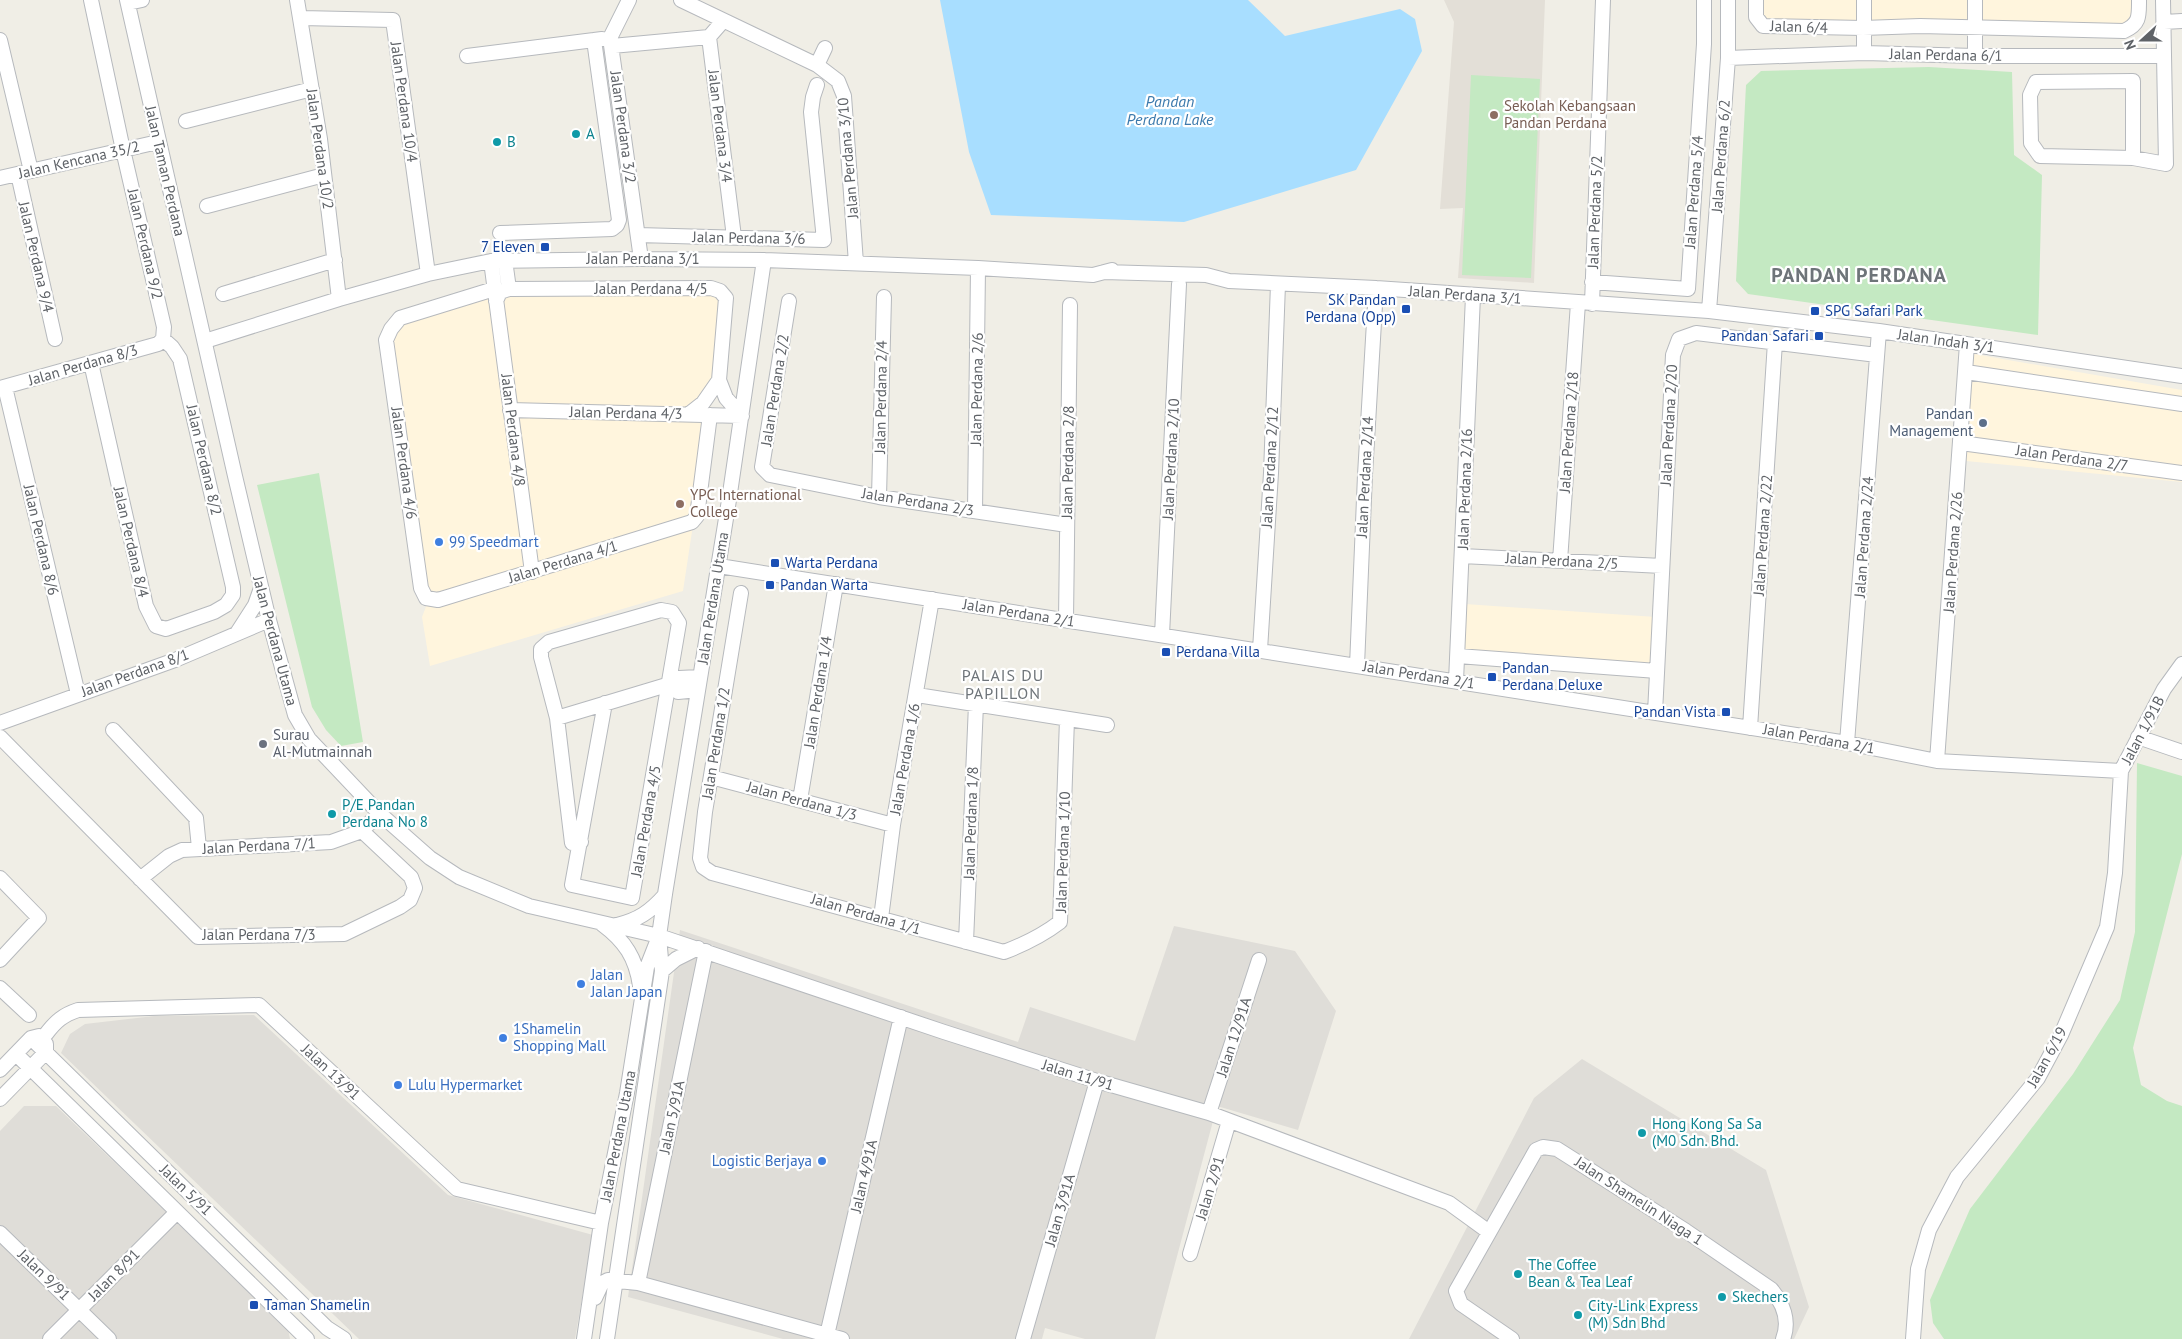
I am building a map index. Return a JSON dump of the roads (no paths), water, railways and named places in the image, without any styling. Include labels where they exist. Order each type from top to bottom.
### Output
[{"type":"street","name":"Jalan Perdana 9/2","points":[[91,0],[164,327],[163,339]]},
{"type":"street","points":[[127,2],[142,0]]},
{"type":"street","name":"Jalan Perdana 10/2","points":[[298,0],[324,175],[339,299]]},
{"type":"street","points":[[611,42],[629,0]]},
{"type":"street","name":"Jalan Perdana 3/10","points":[[681,0],[817,65],[838,81],[844,96],[856,263]]},
{"type":"street","name":"Jalan Perdana 5/2","points":[[1585,303],[1592,282],[1603,0]]},
{"type":"street","name":"Jalan Perdana 5/4","points":[[1592,282],[1688,289],[1704,44],[1704,0]]},
{"type":"street","name":"Jalan Perdana 6/2","points":[[1709,311],[1728,58],[1728,0]]},
{"type":"street","name":"Jalan 6/4","points":[[1756,0],[1756,17],[1763,26],[1863,28]]},
{"type":"street","points":[[1864,0],[1864,53]]},
{"type":"street","points":[[1975,0],[1975,56]]},
{"type":"street","points":[[1863,28],[1920,26],[2124,31],[2133,27],[2139,18],[2139,0]]},
{"type":"street","points":[[2134,158],[2133,81],[2036,82],[2030,95],[2031,143],[2040,156],[2134,158],[2166,164],[2163,0]]},
{"type":"street","name":"Jalan Taman Perdana","points":[[127,2],[205,341]]},
{"type":"street","name":"Jalan Perdana 10/4","points":[[301,18],[393,20],[428,274]]},
{"type":"street","points":[[467,56],[594,40],[611,42],[709,37],[723,21]]},
{"type":"street","points":[[2164,22],[2182,21]]},
{"type":"street","points":[[1726,86],[1736,72],[1754,58],[1728,36]]},
{"type":"street","name":"Jalan Perdana 3/4","points":[[709,37],[734,237]]},
{"type":"street","name":"Jalan Perdana 9/4","points":[[0,40],[5,84],[24,173],[55,339]]},
{"type":"street","points":[[500,233],[612,229],[617,225],[619,220],[594,40]]},
{"type":"street","name":"Jalan Perdana 3/2","points":[[611,42],[641,258]]},
{"type":"street","points":[[817,65],[825,48]]},
{"type":"street","name":"Jalan Perdana 6/1","points":[[1728,58],[1864,53],[1975,56],[2164,56]]},
{"type":"street","name":"Jalan Perdana 3/6","points":[[638,236],[824,240],[811,112],[811,103],[817,85]]},
{"type":"street","points":[[186,120],[312,89]]},
{"type":"street","name":"Jalan Kencana 35/2","points":[[0,178],[158,142]]},
{"type":"street","points":[[207,206],[324,175]]},
{"type":"street","name":"Jalan Perdana 3/1","points":[[205,341],[339,299],[428,274],[491,261],[505,260],[641,258],[764,260],[1098,274],[1122,267],[1195,268],[1206,275],[1221,280],[1376,288],[1709,311]]},
{"type":"street","points":[[223,294],[335,260]]},
{"type":"street","points":[[500,293],[505,260]]},
{"type":"street","name":"Jalan Perdana Utama","points":[[584,1339],[602,1223],[627,1093],[647,967],[659,936],[742,416],[764,260]]},
{"type":"street","points":[[491,261],[500,293]]},
{"type":"street","name":"Jalan Perdana 2/6","points":[[976,511],[978,268]]},
{"type":"street","name":"Jalan Perdana 3/1","points":[[1098,274],[1102,280],[1179,284],[1206,284],[1221,280]]},
{"type":"street","name":"Jalan Perdana 2/10","points":[[1162,635],[1179,284]]},
{"type":"street","name":"Jalan Perdana 2/12","points":[[1260,650],[1271,473],[1278,284]]},
{"type":"street","name":"Jalan Perdana 4/5","points":[[391,328],[400,318],[500,293],[710,288],[720,291],[726,298],[718,380],[703,403],[689,414]]},
{"type":"street","name":"Jalan Perdana 2/14","points":[[1357,666],[1364,485],[1376,288]]},
{"type":"street","name":"Jalan Perdana 4/8","points":[[500,293],[510,410],[532,572]]},
{"type":"street","name":"Jalan Perdana 2/16","points":[[1456,681],[1473,296]]},
{"type":"street","name":"Jalan Perdana 2/4","points":[[879,497],[884,297]]},
{"type":"street","name":"Jalan Perdana 2/2","points":[[770,476],[762,467],[788,301]]},
{"type":"street","name":"Jalan Perdana 2/18","points":[[1560,561],[1585,303]]},
{"type":"street","name":"Jalan Perdana 2/8","points":[[1066,620],[1070,305]]},
{"type":"street","name":"Jalan Indah 3/1","points":[[1709,311],[1879,331],[2182,376]]},
{"type":"street","name":"Jalan Perdana 4/6","points":[[391,328],[386,340],[421,588],[426,598]]},
{"type":"street","name":"Jalan Perdana 2/24","points":[[1847,743],[1879,331]]},
{"type":"street","name":"Jalan Perdana 2/20","points":[[1655,713],[1673,355],[1679,339],[1696,333],[1877,355]]},
{"type":"street","name":"Jalan Perdana 8/3","points":[[2,388],[158,344],[163,339]]},
{"type":"street","name":"Jalan Perdana 8/2","points":[[163,339],[172,347],[180,359],[233,587]]},
{"type":"street","name":"Jalan Perdana Utama","points":[[205,341],[269,620],[294,713],[309,739],[379,813],[430,858],[459,877],[529,906],[659,936]]},
{"type":"street","name":"Jalan Perdana 2/22","points":[[1750,728],[1775,342]]},
{"type":"street","name":"Jalan Perdana 2/26","points":[[1938,761],[1962,443],[1967,344]]},
{"type":"street","name":"Jalan Perdana 8/4","points":[[91,363],[146,606],[156,626],[166,629],[214,612],[226,605],[233,595],[233,587]]},
{"type":"street","points":[[1966,372],[2182,404]]},
{"type":"street","points":[[718,380],[726,398],[742,416]]},
{"type":"street","name":"Jalan Perdana 8/6","points":[[2,388],[78,694]]},
{"type":"street","name":"Jalan Perdana 4/3","points":[[510,410],[742,416]]},
{"type":"street","name":"Jalan Perdana 4/1","points":[[426,598],[438,600],[692,522],[697,516],[710,415]]},
{"type":"street","name":"Jalan Perdana 2/7","points":[[1962,443],[2182,473]]},
{"type":"street","name":"Jalan Perdana 2/3","points":[[770,476],[879,497],[1067,524]]},
{"type":"street","name":"Jalan Perdana 2/5","points":[[1462,556],[1662,566]]},
{"type":"street","name":"Jalan Perdana 2/1","points":[[718,566],[1847,743],[1938,761],[2121,772]]},
{"type":"street","name":"Jalan Perdana 1/4","points":[[800,800],[836,584]]},
{"type":"street","points":[[236,634],[251,612],[261,588]]},
{"type":"street","name":"Jalan Perdana 1/2","points":[[727,876],[712,873],[703,867],[700,858],[711,777],[741,593]]},
{"type":"street","name":"Jalan Perdana 1/6","points":[[881,918],[893,825],[917,695],[932,599]]},
{"type":"street","points":[[604,703],[581,842],[572,843],[557,718],[541,657],[541,649],[549,642],[661,610],[672,612],[679,623],[670,684]]},
{"type":"street","name":"Jalan Perdana 8/1","points":[[0,723],[175,660],[269,620]]},
{"type":"street","name":"Jalan Perdana 2/1","points":[[1458,656],[1657,671]]},
{"type":"street","name":"Jalan 1/91B","points":[[2121,772],[2164,689],[2182,664]]},
{"type":"street","points":[[557,718],[670,684],[678,678],[699,683]]},
{"type":"street","name":"Jalan Perdana 4/5","points":[[581,842],[572,885],[632,898],[670,684]]},
{"type":"street","points":[[917,695],[1107,725]]},
{"type":"street","name":"Jalan Perdana 1/8","points":[[966,942],[976,704]]},
{"type":"street","name":"Jalan Perdana 1/10","points":[[1004,952],[1034,940],[1060,922],[1067,719]]},
{"type":"street","points":[[113,730],[196,818],[198,848]]},
{"type":"street","name":"Jalan Perdana 7/3","points":[[0,737],[198,937],[344,934],[400,907],[410,900],[415,888],[411,877],[362,831]]},
{"type":"street","points":[[2138,737],[2182,752]]},
{"type":"street","name":"Jalan 6/19","points":[[1914,1339],[1918,1269],[1929,1230],[1957,1177],[2038,1078],[2061,1035],[2107,928],[2116,873],[2121,772]]},
{"type":"street","name":"Jalan Perdana 1/3","points":[[711,777],[893,825]]},
{"type":"street","name":"Jalan Perdana 7/1","points":[[140,879],[169,856],[182,850],[274,847],[331,842],[362,831],[379,813]]},
{"type":"street","name":"Jalan Perdana 1/1","points":[[727,876],[1004,952]]},
{"type":"street","points":[[0,878],[39,918],[0,960]]},
{"type":"street","points":[[616,925],[642,917],[652,910],[665,894]]},
{"type":"street","points":[[601,923],[630,950],[638,974],[642,997]]},
{"type":"street","name":"Jalan Perdana Utama","points":[[607,1339],[662,970],[659,936]]},
{"type":"street","name":"Jalan 11/91","points":[[659,936],[1097,1081],[1208,1113],[1449,1203],[1488,1232]]},
{"type":"street","points":[[662,970],[676,959],[702,950]]},
{"type":"street","name":"Jalan 5/91A","points":[[638,1283],[702,950]]},
{"type":"street","name":"Jalan 12/91A","points":[[1208,1113],[1259,960]]},
{"type":"street","points":[[1,991],[29,1015]]},
{"type":"street","name":"Jalan 13/91","points":[[46,1034],[56,1021],[67,1013],[78,1010],[259,1005],[457,1189],[602,1223]]},
{"type":"street","name":"Jalan 4/91A","points":[[828,1335],[901,1017]]},
{"type":"street","points":[[0,1070],[31,1038],[46,1034],[46,1052],[0,1100]]},
{"type":"street","name":"Jalan 5/91","points":[[31,1038],[323,1334],[344,1339]]},
{"type":"street","name":"Jalan 5/91","points":[[16,1054],[307,1339]]},
{"type":"street","name":"Jalan 3/91A","points":[[1022,1339],[1097,1081]]},
{"type":"street","name":"Jalan 2/91","points":[[1190,1254],[1229,1121]]},
{"type":"street","name":"Jalan Shamelin Niaga 1","points":[[1488,1232],[1536,1150],[1543,1148],[1557,1149],[1678,1226],[1771,1289],[1780,1300],[1785,1318],[1786,1333],[1783,1339]]},
{"type":"street","name":"Jalan 8/91","points":[[50,1339],[177,1212]]},
{"type":"street","points":[[1488,1232],[1456,1291],[1461,1304],[1512,1339]]},
{"type":"street","name":"Jalan 9/91","points":[[0,1233],[109,1339]]},
{"type":"street","points":[[589,1310],[602,1283],[608,1280],[617,1280],[638,1283],[842,1339]]},
{"type":"street","points":[[292,1324],[298,1339]]},
{"type":"water","name":"Pandan Perdana Lake","points":[[940,0],[1248,0],[1285,36],[1400,9],[1415,19],[1422,51],[1356,170],[1184,222],[991,215],[969,152]]},
{"type":"place","name":"Sekolah Kebangsaan Pandan Perdana","points":[[1494,115]]},
{"type":"place","name":"A","points":[[576,134]]},
{"type":"place","name":"B","points":[[497,142]]},
{"type":"place","name":"7 Eleven","points":[[545,247]]},
{"type":"place","name":"SK Pandan Perdana (Opp)","points":[[1406,309]]},
{"type":"place","name":"SPG Safari Park","points":[[1815,311]]},
{"type":"place","name":"Pandan Safari","points":[[1819,336]]},
{"type":"place","name":"Pandan Management","points":[[1983,423]]},
{"type":"place","name":"YPC International College","points":[[680,504]]},
{"type":"place","name":"99 Speedmart","points":[[439,542]]},
{"type":"place","name":"Warta Perdana","points":[[775,563]]},
{"type":"place","name":"Pandan Warta","points":[[770,585]]},
{"type":"place","name":"Perdana Villa","points":[[1166,652]]},
{"type":"place","name":"Pandan Perdana Deluxe","points":[[1492,677]]},
{"type":"place","name":"Pandan Vista","points":[[1726,712]]},
{"type":"place","name":"Surau Al-Mutmainnah","points":[[263,744]]},
{"type":"place","name":"P/E Pandan Perdana No 8","points":[[332,814]]},
{"type":"place","name":"Jalan Jalan Japan","points":[[581,984]]},
{"type":"place","name":"1Shamelin Shopping Mall","points":[[503,1038]]},
{"type":"place","name":"Lulu Hypermarket","points":[[398,1085]]},
{"type":"place","name":"Hong Kong Sa Sa (M0 Sdn. Bhd.","points":[[1642,1133]]},
{"type":"place","name":"Logistic Berjaya","points":[[822,1161]]},
{"type":"place","name":"The Coffee Bean & Tea Leaf","points":[[1518,1274]]},
{"type":"place","name":"Skechers","points":[[1722,1297]]},
{"type":"place","name":"Taman Shamelin","points":[[254,1305]]},
{"type":"place","name":"City-Link Express (M) Sdn Bhd","points":[[1578,1315]]},
{"type":"district","name":"PANDAN PERDANA","points":[[1859,275]]},
{"type":"district","name":"PALAIS DU PAPILLON","points":[[1003,684]]}]
